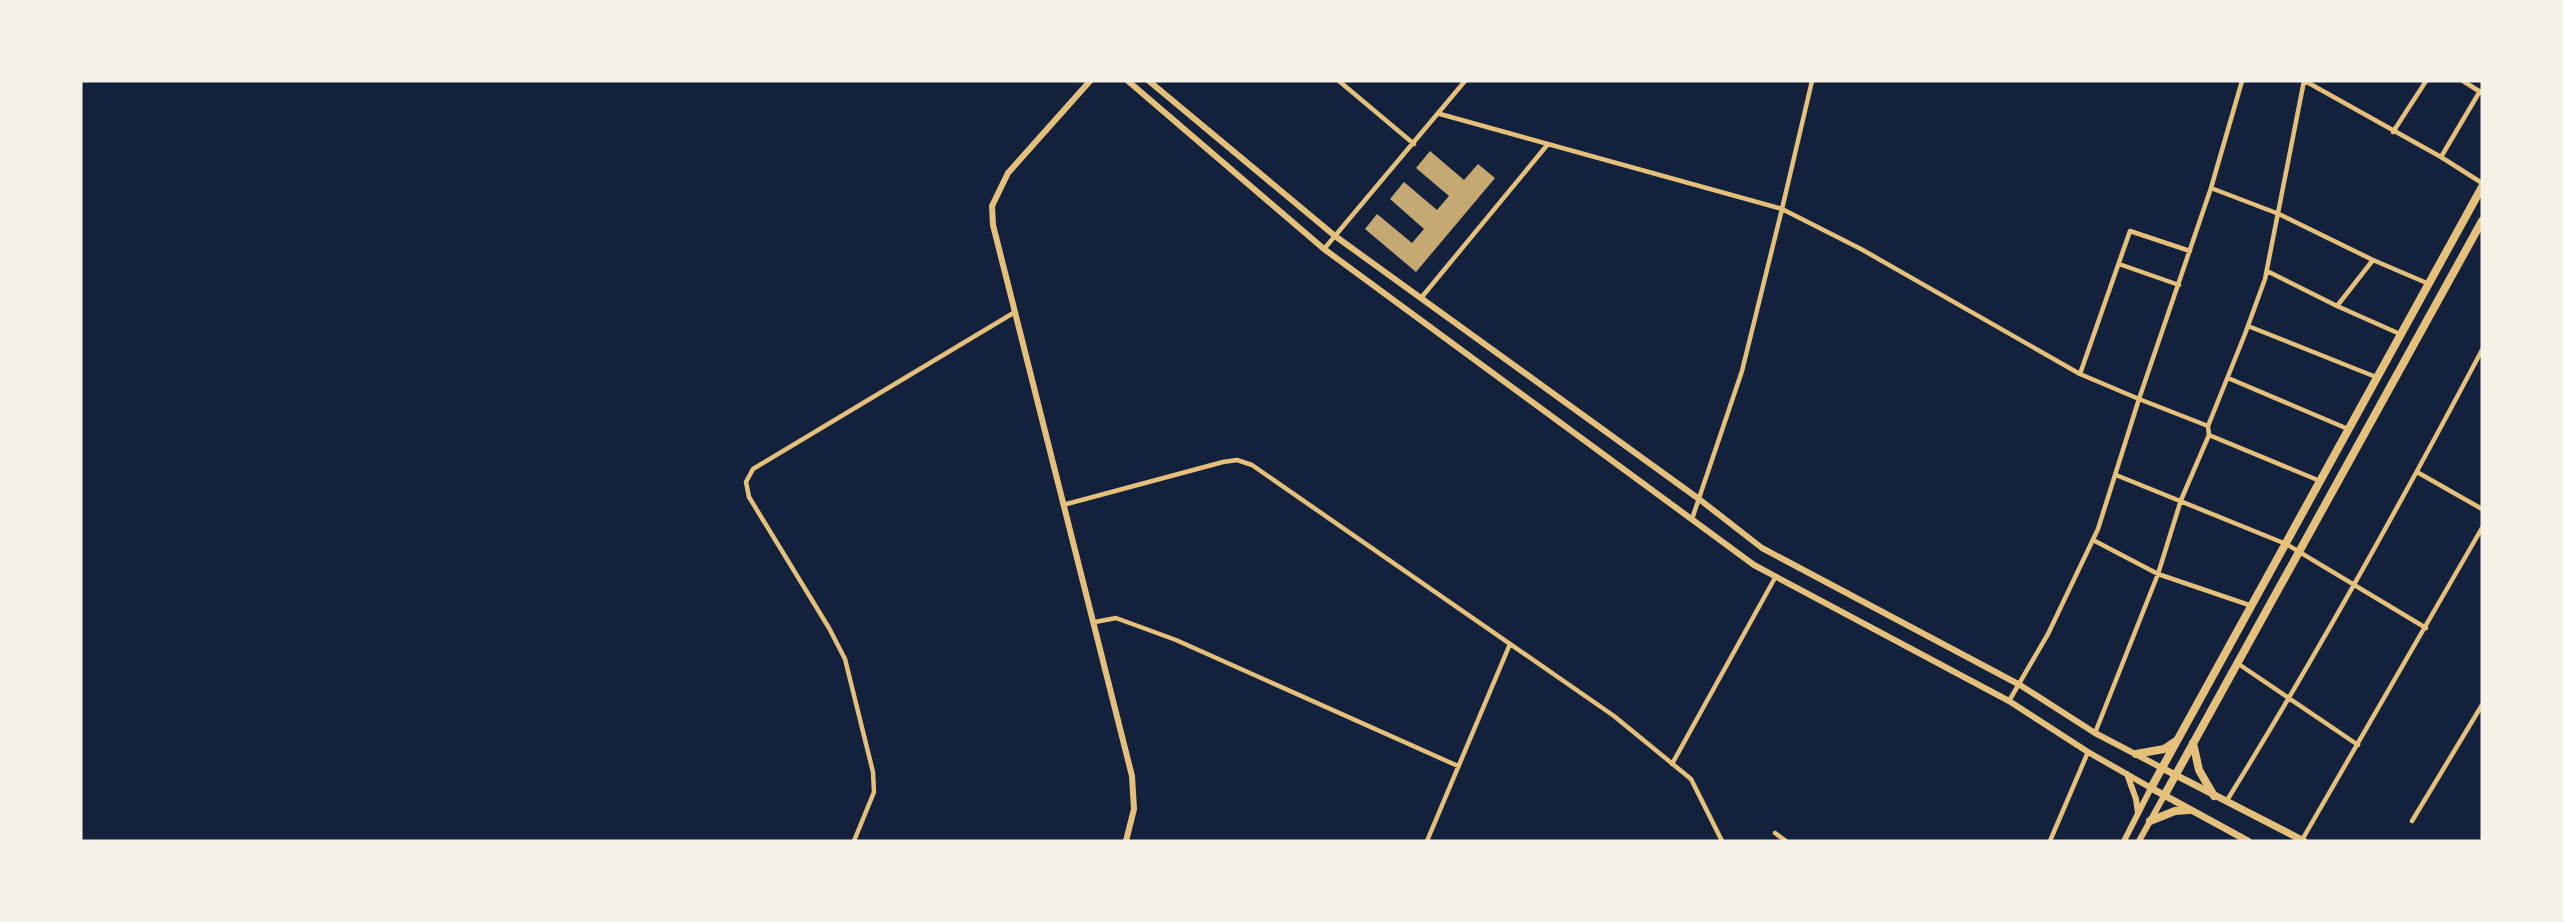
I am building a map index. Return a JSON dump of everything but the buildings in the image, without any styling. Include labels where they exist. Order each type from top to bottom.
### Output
[{"type":"main road","points":[[2248,841],[2151,788],[2482,185]]},
{"type":"main road","points":[[2164,796],[2482,221]]},
{"type":"main road","points":[[2136,754],[2164,749],[2178,740]]},
{"type":"main road","points":[[2193,743],[2199,770],[2214,796]]},
{"type":"main road","points":[[2162,768],[2303,840]]},
{"type":"main road","points":[[2150,821],[2175,811],[2189,810]]},
{"type":"street","points":[[1090,81],[1008,173],[992,206],[993,225],[1132,776],[1134,809],[1126,841]]},
{"type":"street","points":[[1128,81],[1324,249],[1754,565],[2010,701],[2088,752],[2151,788],[2124,841]]},
{"type":"street","points":[[1149,81],[1335,236],[1699,499],[1762,548],[2020,686],[2095,733],[2162,768]]},
{"type":"street","points":[[1339,81],[1414,144]]},
{"type":"street","points":[[1324,249],[1440,114],[1465,81]]},
{"type":"street","points":[[1692,519],[1742,371],[1812,81]]},
{"type":"street","points":[[2010,701],[2048,634],[2092,540],[2180,285],[2242,81]]},
{"type":"street","points":[[2095,733],[2158,574],[2181,500],[2209,435],[2208,426],[2248,326],[2267,271],[2305,81],[2441,158],[2482,185]]},
{"type":"street","points":[[2393,132],[2426,81]]},
{"type":"street","points":[[2441,158],[2481,92],[2463,81]]},
{"type":"street","points":[[1440,114],[1782,209],[1861,249],[2080,374],[2208,426]]},
{"type":"street","points":[[1420,298],[1548,144]]},
{"type":"street","points":[[2211,188],[2279,214],[2373,260],[2429,284]]},
{"type":"street","points":[[2080,374],[2130,231],[2190,251]]},
{"type":"street","points":[[2337,306],[2373,260]]},
{"type":"street","points":[[2119,264],[2180,285]]},
{"type":"street","points":[[2267,271],[2400,334]]},
{"type":"street","points":[[854,841],[874,792],[873,772],[845,659],[829,628],[749,497],[747,482],[753,469],[1015,312]]},
{"type":"street","points":[[2248,326],[2376,377]]},
{"type":"street","points":[[2226,802],[2290,699],[2417,472],[2482,350]]},
{"type":"street","points":[[2228,378],[2348,429]]},
{"type":"street","points":[[2209,435],[2320,482]]},
{"type":"street","points":[[1063,505],[1223,462],[1238,460],[1252,465],[1614,716],[1691,779],[1722,841]]},
{"type":"street","points":[[2417,472],[2482,508]]},
{"type":"street","points":[[2116,475],[2286,544],[2426,628]]},
{"type":"street","points":[[2303,840],[2482,528]]},
{"type":"street","points":[[2092,540],[2158,574],[2252,606]]},
{"type":"street","points":[[1672,764],[1776,576]]},
{"type":"street","points":[[1095,622],[1116,618],[1176,640],[1458,766]]},
{"type":"street","points":[[1427,841],[1510,644]]},
{"type":"street","points":[[2240,665],[2358,745]]},
{"type":"street","points":[[2412,821],[2482,705]]},
{"type":"street","points":[[2050,841],[2088,752]]},
{"type":"street","points":[[2127,774],[2136,799],[2138,814]]},
{"type":"street","points":[[2139,841],[2164,796]]},
{"type":"street","points":[[1775,833],[1786,841]]}]
